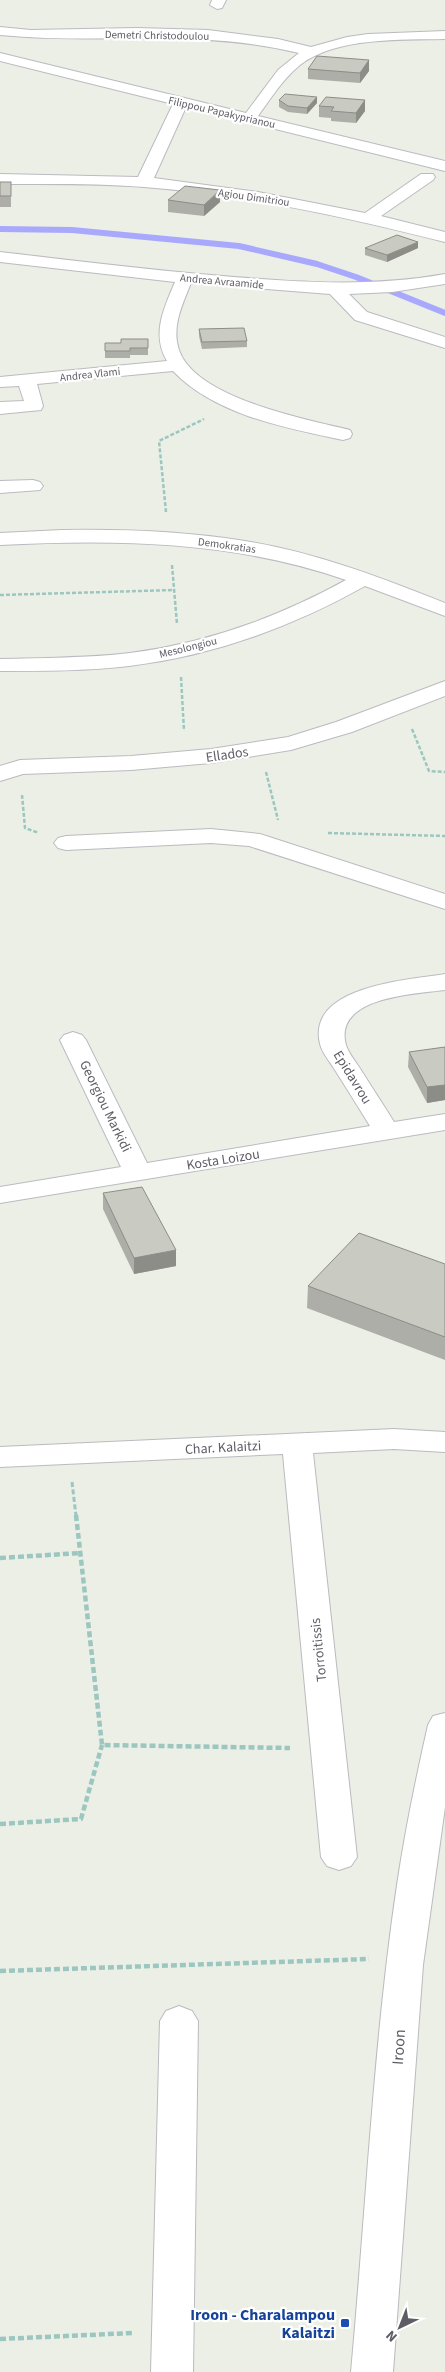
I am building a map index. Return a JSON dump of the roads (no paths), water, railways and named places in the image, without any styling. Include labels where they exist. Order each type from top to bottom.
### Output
[{"type":"street","name":"Demetri Christodoulou","points":[[0,31],[31,34],[229,36],[274,42],[312,52]]},
{"type":"street","points":[[250,117],[291,65],[312,52],[371,39],[445,35]]},
{"type":"street","name":"Filippou Papakyprianou","points":[[0,57],[445,166]]},
{"type":"street","points":[[144,182],[181,102]]},
{"type":"street","points":[[370,217],[427,177]]},
{"type":"street","name":"Agiou Dimitriou","points":[[0,179],[144,182],[299,204],[370,217],[445,237]]},
{"type":"street","name":"Andrea Avraamide","points":[[0,257],[185,278],[335,289],[404,286],[445,279]]},
{"type":"street","points":[[185,278],[174,306],[168,331],[170,350],[179,365],[208,388],[248,409],[279,420],[343,434]]},
{"type":"street","points":[[335,289],[361,316],[445,343]]},
{"type":"street","name":"Andrea Vlami","points":[[0,382],[179,365]]},
{"type":"street","points":[[0,408],[34,406],[27,380]]},
{"type":"street","points":[[0,487],[33,486]]},
{"type":"street","name":"Demokratias","points":[[0,539],[120,536],[196,540],[273,553],[363,579],[445,610]]},
{"type":"street","name":"Mesolongiou","points":[[0,665],[108,661],[153,656],[270,624],[328,599],[363,579]]},
{"type":"street","name":"Ellados","points":[[10,770],[159,762],[260,748],[318,736],[445,688]]},
{"type":"street","points":[[66,842],[225,836],[266,842],[445,902]]},
{"type":"street","name":"Epidavrou","points":[[386,1132],[333,1046],[330,1033],[332,1021],[342,1009],[357,1000],[445,982]]},
{"type":"street","name":"Georgiou Markidi","points":[[74,1040],[138,1173]]},
{"type":"street","name":"Kosta Loizou","points":[[0,1195],[445,1122]]},
{"type":"street","name":"Char. Kalaitzi","points":[[0,1457],[394,1439],[445,1442]]},
{"type":"street","name":"Torroitissis","points":[[297,1443],[339,1857]]},
{"type":"street","name":"Iroon","points":[[372,2372],[381,2282],[404,1958],[436,1761],[445,1725]]},
{"type":"street","points":[[172,2372],[179,2021]]},
{"type":"waterway","points":[[0,229],[72,230],[239,246],[317,264],[356,277],[445,313]]},
{"type":"place","name":"Iroon - Charalampou Kalaitzi","points":[[345,2323]]}]
